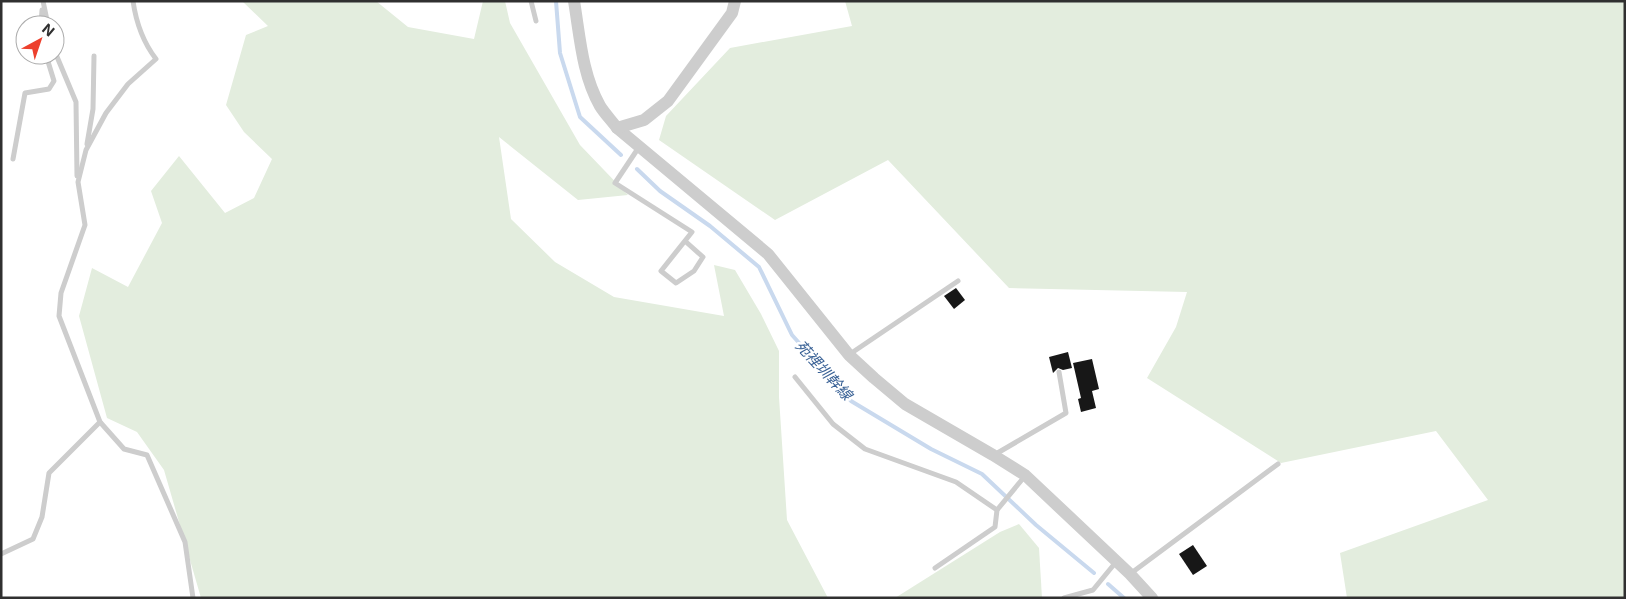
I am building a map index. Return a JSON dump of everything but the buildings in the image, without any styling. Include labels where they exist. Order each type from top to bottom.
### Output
[{"type":"street","points":[[574,1],[584,65],[601,108],[618,128],[768,254],[849,354],[874,378],[905,404],[1025,475],[1130,574],[1152,598]]},
{"type":"street","points":[[618,128],[644,120],[668,101],[732,13],[735,1]]},
{"type":"lane","points":[[86,150],[106,113],[128,84],[156,59],[136,21],[133,1]]},
{"type":"lane","points":[[532,1],[536,21]]},
{"type":"lane","points":[[78,182],[93,109],[94,56]]},
{"type":"lane","points":[[13,159],[25,93],[49,88],[54,82],[49,65]]},
{"type":"lane","points":[[60,65],[76,102],[78,182],[85,225],[61,293],[59,316],[100,422],[124,449],[147,455],[185,542],[192,598]]},
{"type":"lane","points":[[640,146],[615,183],[692,232],[661,271],[676,283],[694,271],[703,257],[685,241]]},
{"type":"lane","points":[[849,354],[958,281]]},
{"type":"lane","points":[[993,455],[1066,412],[1059,372]]},
{"type":"lane","points":[[795,377],[833,424],[865,448],[956,482],[997,510]]},
{"type":"lane","points":[[1,554],[33,539],[42,517],[49,473],[100,422]]},
{"type":"lane","points":[[1130,574],[1278,464]]},
{"type":"lane","points":[[935,568],[995,527],[997,510],[1025,475]]},
{"type":"lane","points":[[1064,598],[1094,590],[1116,562]]},
{"type":"green space","points":[[242,1],[376,1],[408,27],[474,39],[483,1],[505,1],[510,23],[580,145],[628,195],[578,200],[499,137],[511,219],[555,262],[614,297],[724,316],[714,265],[735,270],[761,314],[779,351],[779,397],[787,520],[828,598],[201,598],[164,470],[137,432],[107,418],[79,316],[92,268],[128,287],[162,223],[151,191],[179,156],[225,213],[254,198],[272,159],[244,132],[226,105],[246,35],[268,26]]},
{"type":"green space","points":[[845,1],[1625,1],[1625,598],[1347,598],[1340,553],[1488,500],[1436,431],[1281,463],[1147,378],[1176,327],[1187,292],[1009,288],[888,160],[775,220],[659,140],[666,116],[730,48],[852,26]]},
{"type":"green space","points":[[1019,524],[1039,548],[1042,598],[895,598],[1000,532]]},
{"type":"waterway","name":"苑裡圳幹線","points":[[556,1],[560,53],[580,117],[621,155]]},
{"type":"waterway","name":"苑裡圳幹線","points":[[637,169],[660,191],[710,226],[759,267],[792,335],[851,401],[931,449],[982,474],[1036,525],[1094,573]]},
{"type":"waterway","name":"苑裡圳幹線","points":[[1108,584],[1124,598]]}]
